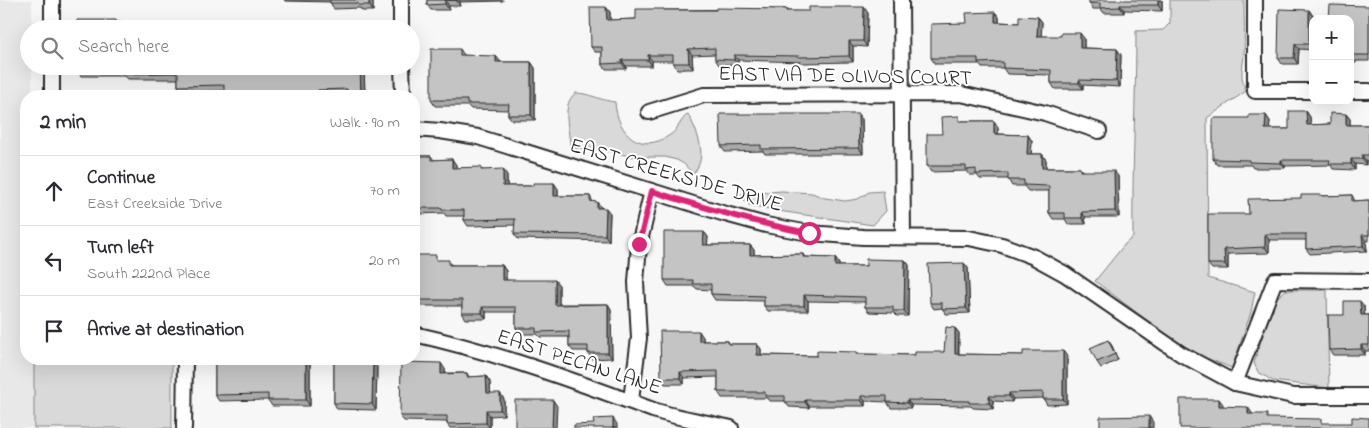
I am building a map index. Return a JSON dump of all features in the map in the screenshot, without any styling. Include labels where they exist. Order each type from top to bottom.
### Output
[{"type":"street","points":[[52,0],[52,20]]},
{"type":"street","points":[[401,0],[401,20]]},
{"type":"street","points":[[901,0],[903,237]]},
{"type":"street","points":[[1255,0],[1255,91],[1309,91]]},
{"type":"street","points":[[52,75],[52,90]]},
{"type":"street","points":[[402,75],[403,90]]},
{"type":"street","points":[[1354,91],[1369,91]]},
{"type":"street","name":"EAST VIA DE OLIVOS COURT","points":[[649,112],[704,95],[961,94],[1045,113],[1099,132]]},
{"type":"street","name":"EAST CREEKSIDE DRIVE","points":[[420,129],[440,130],[478,137],[722,214],[766,225],[809,233],[863,237],[969,238],[1002,245],[1034,257],[1065,274],[1181,354],[1235,382],[1293,396],[1369,396]]},
{"type":"street","points":[[631,400],[639,338],[636,282],[639,244],[652,191]]},
{"type":"street","points":[[1235,382],[1274,280],[1369,281]]},
{"type":"street","name":"EAST PECAN LANE","points":[[420,335],[494,356],[631,400],[655,410],[731,428]]},
{"type":"street","points":[[184,428],[185,365]]},
{"type":"shaded area","points":[[0,0],[32,0],[32,20],[20,20],[20,75],[32,75],[32,90],[20,90],[20,365],[34,365],[34,428],[0,428]]},
{"type":"shaded area","points":[[1170,0],[1244,0],[1242,74],[1246,91],[1207,118],[1208,278],[1255,292],[1251,312],[1232,368],[1201,356],[1165,334],[1095,281],[1133,237],[1136,31],[1163,30],[1170,23]]},
{"type":"shaded area","points":[[576,93],[615,102],[620,123],[632,138],[640,142],[659,141],[670,135],[688,114],[700,144],[701,152],[698,167],[693,174],[684,164],[665,157],[634,157],[599,149],[570,148],[567,110],[571,98]]},
{"type":"shaded area","points":[[782,191],[812,193],[825,198],[845,201],[858,199],[869,192],[883,191],[886,211],[873,225],[749,205],[742,198],[741,194]]},
{"type":"shaded area","points":[[1286,290],[1327,290],[1329,388],[1273,381],[1258,372],[1254,363],[1274,300]]},
{"type":"shaded area","points":[[34,365],[172,365],[172,428],[34,428]]},
{"type":"building","points":[[330,0],[369,0],[369,5],[330,3]]},
{"type":"building","points":[[427,0],[445,0],[445,4],[427,5]]},
{"type":"building","points":[[1089,0],[1158,0],[1158,5],[1120,5],[1120,7],[1100,8],[1100,3],[1089,3]]},
{"type":"building","points":[[1330,5],[1369,6],[1369,55],[1354,55],[1354,15],[1329,15]]},
{"type":"building","points":[[590,7],[606,7],[607,20],[636,19],[636,9],[716,10],[716,8],[809,11],[809,7],[864,7],[863,41],[849,41],[849,56],[734,55],[734,60],[715,59],[715,48],[688,49],[689,63],[673,63],[673,55],[648,55],[648,60],[622,60],[622,63],[602,64],[602,47],[591,47]]},
{"type":"building","points":[[1279,9],[1309,10],[1309,44],[1295,44],[1294,58],[1278,58]]},
{"type":"building","points":[[995,12],[995,22],[1019,23],[1019,16],[1038,17],[1037,36],[1061,36],[1061,33],[1080,33],[1080,48],[1117,49],[1116,81],[1079,80],[1079,83],[1051,83],[1051,70],[1003,68],[1003,62],[978,63],[978,58],[931,58],[931,24],[967,23],[966,13]]},
{"type":"building","points":[[431,49],[460,49],[460,55],[496,56],[496,62],[531,62],[531,115],[508,115],[509,104],[467,104],[467,100],[431,100]]},
{"type":"building","points":[[178,75],[360,75],[361,90],[224,90],[224,85],[178,86]]},
{"type":"building","points":[[1289,111],[1306,111],[1307,125],[1330,124],[1330,113],[1346,114],[1346,125],[1369,125],[1369,155],[1362,155],[1362,159],[1351,159],[1351,164],[1329,164],[1330,160],[1281,160],[1281,163],[1213,159],[1213,118],[1249,118],[1249,115],[1266,115],[1265,129],[1289,129]]},
{"type":"building","points":[[720,114],[858,114],[859,148],[761,149],[761,145],[721,146]]},
{"type":"building","points":[[959,116],[959,121],[994,121],[994,134],[1028,135],[1027,154],[1042,154],[1042,168],[1080,168],[1080,171],[1114,171],[1115,211],[1082,212],[1082,218],[1065,218],[1065,213],[1049,213],[1049,186],[1024,185],[1024,180],[1008,180],[1008,173],[976,174],[976,169],[966,170],[966,166],[927,166],[927,134],[942,134],[941,117]]},
{"type":"building","points":[[420,156],[431,156],[431,160],[452,159],[452,168],[481,167],[481,170],[503,169],[503,186],[533,186],[533,183],[554,183],[554,196],[590,196],[590,201],[597,202],[597,208],[606,208],[605,235],[514,234],[515,219],[464,220],[464,210],[442,210],[441,208],[420,208]]},
{"type":"building","points":[[1301,195],[1352,195],[1352,201],[1369,200],[1369,235],[1362,235],[1363,246],[1306,249],[1306,234],[1265,234],[1265,247],[1224,249],[1225,264],[1208,264],[1208,214],[1249,214],[1248,199],[1301,198]]},
{"type":"building","points":[[664,232],[704,232],[703,245],[750,245],[750,255],[803,254],[803,257],[835,258],[835,266],[866,266],[866,259],[905,260],[904,311],[893,311],[893,307],[865,307],[865,297],[804,295],[804,306],[764,306],[764,296],[711,294],[711,284],[693,284],[693,280],[664,280]]},
{"type":"building","points":[[420,255],[436,255],[436,260],[449,260],[449,265],[502,265],[502,280],[555,280],[555,305],[608,304],[608,353],[588,353],[588,346],[569,346],[569,331],[536,332],[536,328],[516,328],[516,307],[482,307],[482,313],[462,313],[462,300],[420,300]]},
{"type":"building","points":[[964,263],[966,308],[942,309],[942,303],[930,303],[928,264]]},
{"type":"building","points":[[1344,301],[1360,301],[1361,315],[1369,315],[1369,345],[1361,345],[1361,349],[1329,350],[1328,315],[1344,315]]},
{"type":"building","points":[[946,327],[955,328],[955,354],[1023,355],[1023,351],[1063,351],[1063,399],[1043,399],[1043,392],[1009,393],[1009,396],[989,396],[989,403],[907,400],[907,403],[887,402],[887,396],[861,396],[861,400],[785,402],[785,396],[765,396],[765,392],[718,392],[718,371],[680,372],[680,378],[661,378],[660,331],[699,331],[699,341],[757,344],[757,355],[817,356],[817,351],[915,355],[915,352],[944,352]]},
{"type":"building","points":[[1108,340],[1115,354],[1097,362],[1090,348]]},
{"type":"building","points":[[420,362],[441,363],[441,374],[467,373],[467,377],[486,376],[487,393],[500,393],[500,410],[486,410],[486,423],[447,424],[447,416],[400,416],[401,365],[420,365]]},
{"type":"building","points":[[215,365],[306,365],[306,400],[268,400],[268,394],[215,395]]},
{"type":"building","points":[[334,365],[373,365],[372,404],[334,403]]},
{"type":"building","points":[[1180,399],[1219,399],[1219,406],[1248,407],[1248,414],[1267,414],[1267,418],[1321,419],[1321,423],[1352,423],[1352,417],[1369,418],[1369,428],[1180,428]]},
{"type":"building","points":[[515,400],[553,400],[552,428],[515,428]]},
{"type":"building","points":[[1149,416],[1149,428],[1100,428],[1100,417]]},
{"type":"building","points":[[613,418],[613,428],[574,428],[574,425],[594,424],[593,419]]},
{"type":"route","points":[[639,244],[652,191],[722,214],[809,233]]}]
